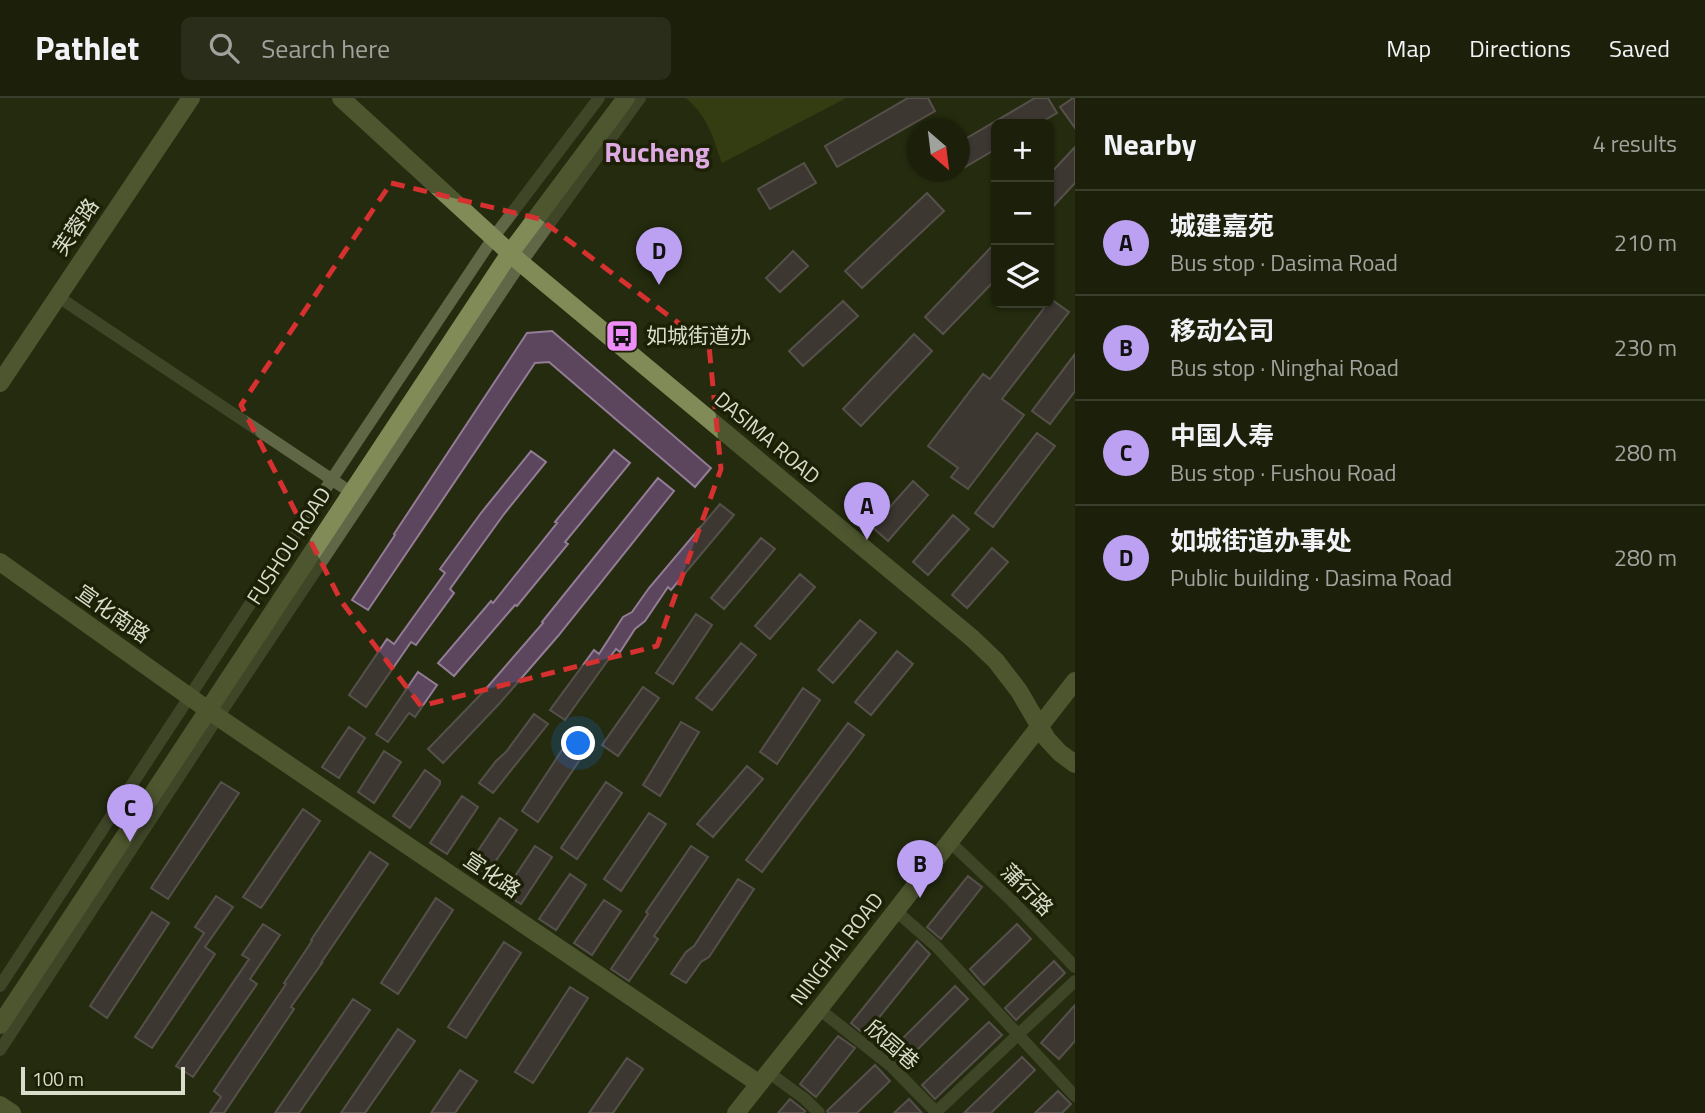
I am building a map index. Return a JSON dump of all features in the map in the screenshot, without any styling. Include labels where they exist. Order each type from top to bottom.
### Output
[{"type":"street","name":"芙蓉路","points":[[0,383],[191,98]]},
{"type":"street","name":"DASIMA ROAD","points":[[341,98],[507,250],[972,638],[996,661],[1019,691],[1045,718],[1047,739],[1075,764]]},
{"type":"street","points":[[507,250],[599,98]]},
{"type":"street","name":"FUSHOU ROAD","points":[[0,1025],[204,706],[338,483],[614,98]]},
{"type":"street","name":"FUSHOU ROAD","points":[[0,1007],[507,250],[626,98]]},
{"type":"street","points":[[507,250],[640,98]]},
{"type":"street","points":[[57,296],[338,483]]},
{"type":"street","name":"宣化南路","points":[[0,562],[204,706]]},
{"type":"street","name":"NINGHAI ROAD","points":[[736,1113],[1075,681]]},
{"type":"street","points":[[0,986],[204,706]]},
{"type":"street","points":[[0,1050],[204,706]]},
{"type":"street","name":"宣化路","points":[[204,706],[763,1078]]},
{"type":"street","name":"蒲行路","points":[[950,842],[1013,902],[1075,967]]},
{"type":"street","points":[[896,911],[936,946],[1075,1096]]},
{"type":"street","points":[[936,1113],[1075,981]]},
{"type":"street","name":"欣园巷","points":[[820,1009],[891,1066],[936,1113]]},
{"type":"street","points":[[763,1078],[805,1099],[819,1113]]},
{"type":"street","points":[[0,1105],[12,1113]]},
{"type":"highlighted area","points":[[391,183],[540,219],[709,346],[721,469],[657,646],[421,706],[341,601],[241,405]]},
{"type":"green space","points":[[686,98],[846,98],[722,163],[705,120]]},
{"type":"building","points":[[908,98],[928,98],[935,111],[921,119],[907,119],[907,127],[837,167],[825,146]]},
{"type":"building","points":[[1035,98],[1048,98],[1057,113],[1047,119],[999,119]]},
{"type":"building","points":[[1075,98],[1075,128],[1060,107]]},
{"type":"building","points":[[991,124],[991,152],[970,164],[970,136]]},
{"type":"building","points":[[1075,147],[1075,183],[1054,206],[1054,182],[1054,170]]},
{"type":"building","points":[[804,163],[816,183],[770,209],[758,189]]},
{"type":"building","points":[[927,193],[944,211],[862,288],[845,271]]},
{"type":"building","points":[[991,247],[991,284],[943,334],[925,317]]},
{"type":"building","points":[[793,251],[808,266],[780,292],[766,278]]},
{"type":"building","points":[[843,301],[858,316],[803,366],[789,351]]},
{"type":"building","points":[[1054,301],[1069,312],[1002,399],[1024,415],[968,489],[951,477],[958,468],[928,446],[983,374],[990,379],[1044,308],[1054,308]]},
{"type":"building","points":[[552,331],[711,468],[695,487],[549,362],[535,363],[368,610],[352,600],[527,333]]},
{"type":"building","points":[[914,334],[932,351],[861,426],[843,409]]},
{"type":"building","points":[[1075,354],[1075,391],[1050,424],[1032,411]]},
{"type":"building","points":[[1037,433],[1055,446],[993,527],[975,513]]},
{"type":"building","points":[[614,450],[630,463],[517,606],[515,605],[454,676],[438,663],[491,601],[493,603]]},
{"type":"building","points":[[531,451],[546,462],[504,514],[450,589],[454,593],[416,645],[411,642],[366,707],[349,695],[387,639],[394,644],[445,573],[440,569]]},
{"type":"building","points":[[658,478],[674,491],[558,636],[443,763],[428,749],[484,691],[543,623]]},
{"type":"building","points":[[913,481],[928,495],[888,541],[872,527]]},
{"type":"building","points":[[720,504],[734,515],[671,590],[668,587],[620,652],[616,649],[565,720],[550,710],[594,650],[599,654],[623,617],[632,612]]},
{"type":"building","points":[[953,515],[969,529],[928,575],[913,562]]},
{"type":"building","points":[[761,538],[775,549],[724,609],[711,598]]},
{"type":"building","points":[[992,548],[1008,562],[967,608],[952,595]]},
{"type":"building","points":[[800,574],[815,587],[770,639],[755,626]]},
{"type":"building","points":[[696,614],[712,625],[673,684],[656,673]]},
{"type":"building","points":[[860,620],[876,633],[833,683],[818,670]]},
{"type":"building","points":[[741,643],[756,655],[712,710],[696,698]]},
{"type":"building","points":[[897,651],[913,664],[871,715],[855,702]]},
{"type":"building","points":[[418,672],[437,685],[415,717],[409,713],[388,742],[376,734]]},
{"type":"building","points":[[643,687],[659,698],[618,756],[602,745]]},
{"type":"building","points":[[803,688],[820,700],[777,764],[760,752]]},
{"type":"building","points":[[534,714],[548,724],[493,793],[479,783]]},
{"type":"building","points":[[681,722],[699,732],[660,796],[643,785]]},
{"type":"building","points":[[848,723],[864,735],[762,872],[746,860]]},
{"type":"building","points":[[349,727],[365,738],[339,778],[322,767]]},
{"type":"building","points":[[566,744],[583,755],[538,822],[522,811]]},
{"type":"building","points":[[384,751],[401,762],[374,803],[358,792]]},
{"type":"building","points":[[747,766],[763,779],[713,837],[697,824]]},
{"type":"building","points":[[425,770],[440,781],[440,784],[410,828],[393,816]]},
{"type":"building","points":[[221,782],[239,793],[168,899],[151,888]]},
{"type":"building","points":[[606,782],[622,793],[577,859],[561,848]]},
{"type":"building","points":[[462,796],[478,807],[447,854],[430,843]]},
{"type":"building","points":[[303,809],[320,821],[261,908],[243,897]]},
{"type":"building","points":[[649,813],[666,824],[621,891],[604,879]]},
{"type":"building","points":[[500,818],[517,830],[484,878],[467,867]]},
{"type":"building","points":[[535,846],[552,857],[521,904],[504,893]]},
{"type":"building","points":[[691,846],[708,857],[654,936],[658,939],[629,981],[611,969]]},
{"type":"building","points":[[370,852],[388,864],[291,1007],[294,1009],[224,1113],[210,1113],[221,1097],[214,1091]]},
{"type":"building","points":[[570,874],[586,885],[556,930],[539,919]]},
{"type":"building","points":[[968,876],[982,887],[941,939],[927,927]]},
{"type":"building","points":[[738,879],[754,889],[709,957],[701,962],[686,983],[671,974],[686,952],[694,946]]},
{"type":"building","points":[[216,896],[233,907],[205,947],[215,954],[152,1048],[135,1037],[204,933],[195,927]]},
{"type":"building","points":[[436,898],[453,910],[398,994],[381,983]]},
{"type":"building","points":[[604,900],[621,911],[592,955],[574,943]]},
{"type":"building","points":[[152,912],[169,923],[107,1018],[90,1006]]},
{"type":"building","points":[[263,924],[280,935],[250,979],[257,984],[193,1077],[176,1066],[249,959],[242,955]]},
{"type":"building","points":[[1017,924],[1031,939],[984,985],[970,969]]},
{"type":"building","points":[[917,941],[930,954],[865,1035],[851,1023]]},
{"type":"building","points":[[504,942],[521,953],[466,1038],[448,1027]]},
{"type":"building","points":[[1054,961],[1065,973],[1016,1020],[1005,1008]]},
{"type":"building","points":[[955,986],[968,999],[902,1065],[889,1052]]},
{"type":"building","points":[[570,987],[588,998],[533,1083],[515,1072]]},
{"type":"building","points":[[353,999],[370,1010],[299,1113],[275,1113]]},
{"type":"building","points":[[1075,1005],[1075,1041],[1059,1059],[1041,1043]]},
{"type":"building","points":[[989,1022],[1002,1035],[935,1099],[922,1085]]},
{"type":"building","points":[[398,1029],[415,1041],[365,1113],[341,1113]]},
{"type":"building","points":[[838,1036],[855,1048],[816,1097],[800,1084]]},
{"type":"building","points":[[1022,1057],[1035,1070],[991,1113],[964,1113]]},
{"type":"building","points":[[627,1058],[643,1069],[613,1113],[589,1113]]},
{"type":"building","points":[[875,1065],[890,1081],[857,1113],[828,1113],[827,1111]]},
{"type":"building","points":[[460,1070],[477,1081],[455,1113],[431,1113]]},
{"type":"building","points":[[1058,1091],[1071,1104],[1062,1113],[1035,1113]]},
{"type":"building","points":[[790,1099],[805,1111],[804,1113],[778,1113]]},
{"type":"building","points":[[909,1099],[922,1113],[894,1113]]},
{"type":"place","name":"如城街道办事处","points":[[659,285]]},
{"type":"place","name":"如城街道办","points":[[622,336]]},
{"type":"place","name":"城建嘉苑","points":[[867,540]]},
{"type":"place","name":"中国人寿","points":[[130,842]]},
{"type":"place","name":"移动公司","points":[[920,898]]},
{"type":"district","name":"Rucheng","points":[[657,152]]}]
